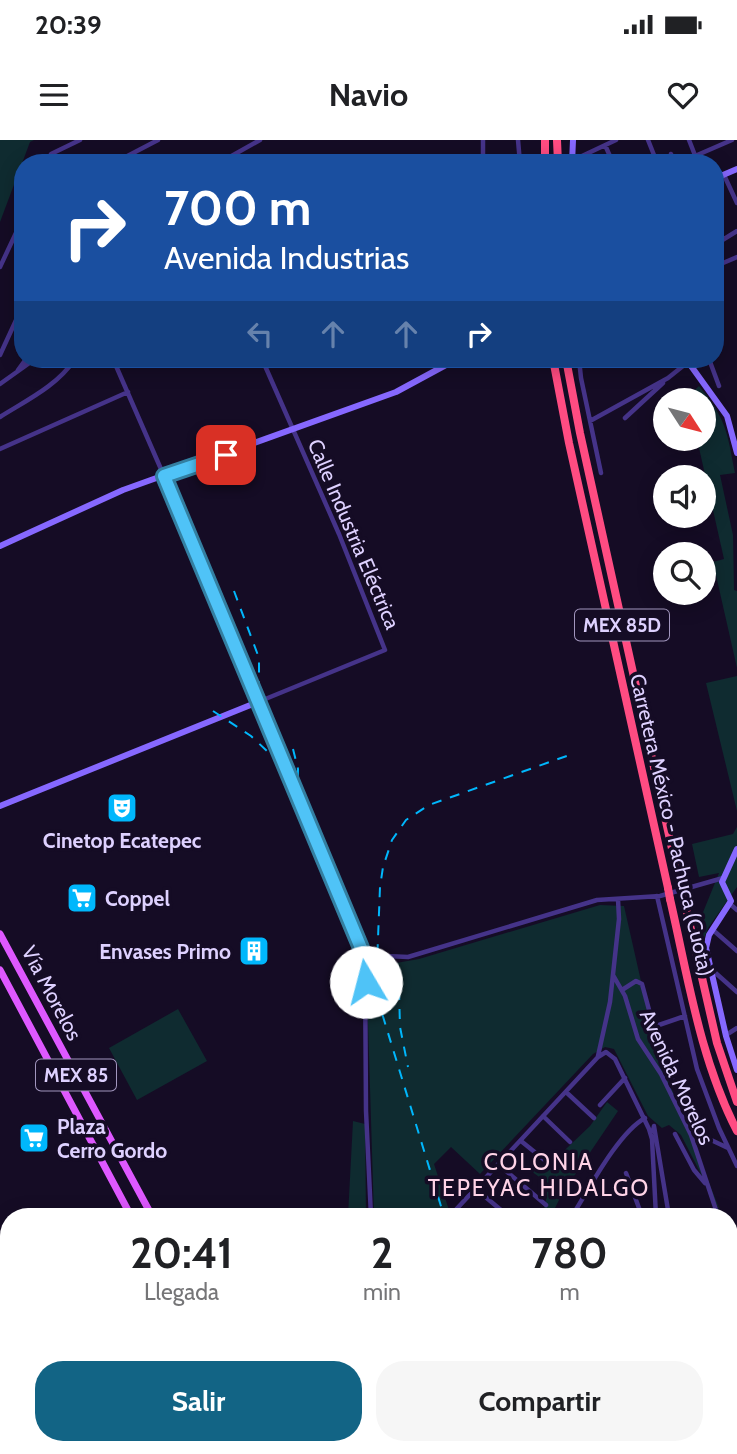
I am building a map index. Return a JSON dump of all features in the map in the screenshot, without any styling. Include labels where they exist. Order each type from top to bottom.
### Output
[{"type":"highway","name":"Carretera México - Pachuca (Cuota)","points":[[555,368],[569,443],[705,1047],[723,1101],[737,1131]]},
{"type":"highway","name":"Carretera México - Pachuca (Cuota)","points":[[568,368],[716,1043],[737,1102]]},
{"type":"main road","name":"Vía Morelos","points":[[0,934],[148,1208]]},
{"type":"main road","name":"Vía Morelos","points":[[0,970],[127,1208]]},
{"type":"street","points":[[51,154],[80,140]]},
{"type":"street","points":[[131,154],[158,140]]},
{"type":"street","points":[[235,154],[260,140]]},
{"type":"street","points":[[586,154],[616,140]]},
{"type":"street","points":[[700,154],[732,140]]},
{"type":"street","points":[[737,169],[724,175],[737,203]]},
{"type":"street","points":[[0,267],[14,237]]},
{"type":"street","points":[[0,355],[14,325]]},
{"type":"street","points":[[15,374],[19,368]]},
{"type":"street","points":[[0,384],[23,368]]},
{"type":"street","points":[[0,417],[61,377],[68,368]]},
{"type":"street","points":[[117,368],[361,948],[366,975],[365,1088],[371,1208]]},
{"type":"street","name":"Calle Industria Eléctrica","points":[[258,702],[385,650],[339,534],[266,368]]},
{"type":"street","points":[[0,546],[100,499],[396,392],[440,368]]},
{"type":"street","points":[[581,368],[601,473]]},
{"type":"street","points":[[625,418],[680,368]]},
{"type":"street","points":[[691,368],[727,416],[737,453]]},
{"type":"street","points":[[712,368],[719,386]]},
{"type":"street","points":[[590,421],[668,378]]},
{"type":"street","points":[[0,449],[128,392]]},
{"type":"street","points":[[0,806],[258,702]]},
{"type":"street","points":[[737,849],[722,884],[737,910]]},
{"type":"street","points":[[361,948],[386,956],[408,957],[597,900],[657,896],[723,878]]},
{"type":"street","points":[[657,896],[697,1069],[737,1166]]},
{"type":"street","name":"Avenida Morelos","points":[[598,1056],[606,1027],[613,975],[619,919],[618,899]]},
{"type":"street","points":[[733,900],[712,929],[706,944],[709,967],[737,1070]]},
{"type":"street","points":[[712,929],[737,951]]},
{"type":"street","points":[[709,967],[737,992]]},
{"type":"street","name":"Avenida Morelos","points":[[613,975],[622,990],[638,1039],[661,1074],[691,1135],[714,1208]]},
{"type":"street","name":"Avenida Morelos","points":[[622,990],[640,981],[653,1027]]},
{"type":"street","points":[[674,1084],[653,1027],[685,1016]]},
{"type":"street","points":[[726,1036],[737,1028]]},
{"type":"street","points":[[459,1208],[603,1053],[609,1053],[615,1059],[645,1118],[652,1139]]},
{"type":"street","points":[[600,1105],[625,1078]]},
{"type":"street","points":[[566,1092],[594,1118]]},
{"type":"street","points":[[543,1116],[570,1142]]},
{"type":"street","points":[[577,1208],[611,1155],[631,1129],[645,1118]]},
{"type":"street","points":[[656,1208],[652,1139],[654,1126],[668,1208]]},
{"type":"street","points":[[675,1134],[694,1170],[705,1183]]},
{"type":"street","points":[[709,1139],[728,1148]]},
{"type":"street","points":[[521,1141],[547,1163]]},
{"type":"street","points":[[499,1165],[546,1205]]},
{"type":"street","points":[[626,1173],[641,1208]]},
{"type":"street","points":[[476,1189],[499,1208]]},
{"type":"green space","points":[[0,140],[34,140],[30,142],[26,154],[14,154],[14,185],[0,222]]},
{"type":"green space","points":[[716,410],[724,427],[735,473],[720,475],[733,535],[734,590],[737,591],[737,668],[716,575],[716,561],[724,559],[716,523],[716,465],[703,465],[700,452],[716,452]]},
{"type":"green space","points":[[737,676],[737,811],[706,683]]},
{"type":"green space","points":[[737,827],[737,887],[708,928],[701,946],[697,927],[719,873],[699,877],[692,844],[733,834]]},
{"type":"green space","points":[[600,905],[624,906],[657,1052],[719,1208],[681,1135],[669,1125],[662,1128],[648,1116],[614,1049],[605,1047],[593,1054],[480,1174],[451,1147],[434,1164],[448,1208],[374,1208],[366,959],[396,963],[419,959]]},
{"type":"green space","points":[[178,1009],[207,1061],[137,1100],[109,1048]]},
{"type":"green space","points":[[607,1102],[618,1111],[555,1208],[544,1208],[546,1182],[531,1171],[538,1163],[546,1168],[590,1126]]},
{"type":"green space","points":[[353,1121],[365,1124],[366,1208],[348,1208]]},
{"type":"railway","points":[[169,507],[381,1010],[442,1208]]},
{"type":"railway","points":[[184,507],[204,555],[210,591]]},
{"type":"railway","points":[[234,591],[259,658],[259,713]]},
{"type":"railway","points":[[213,711],[251,736],[267,751]]},
{"type":"railway","points":[[293,749],[298,769],[297,807]]},
{"type":"railway","points":[[380,992],[377,964],[383,867],[392,840],[406,820],[429,805],[575,753]]},
{"type":"railway","points":[[399,990],[400,1027],[408,1067]]},
{"type":"place","name":"Cinetop Ecatepec","points":[[122,808]]},
{"type":"place","name":"Coppel","points":[[82,898]]},
{"type":"place","name":"Envases Primo","points":[[254,951]]},
{"type":"place","name":"Plaza Cerro Gordo","points":[[34,1138]]},
{"type":"district","name":"COLONIA TEPEYAC HIDALGO","points":[[539,1175]]},
{"type":"route","points":[[226,455],[164,476],[361,948],[366,982]]}]
